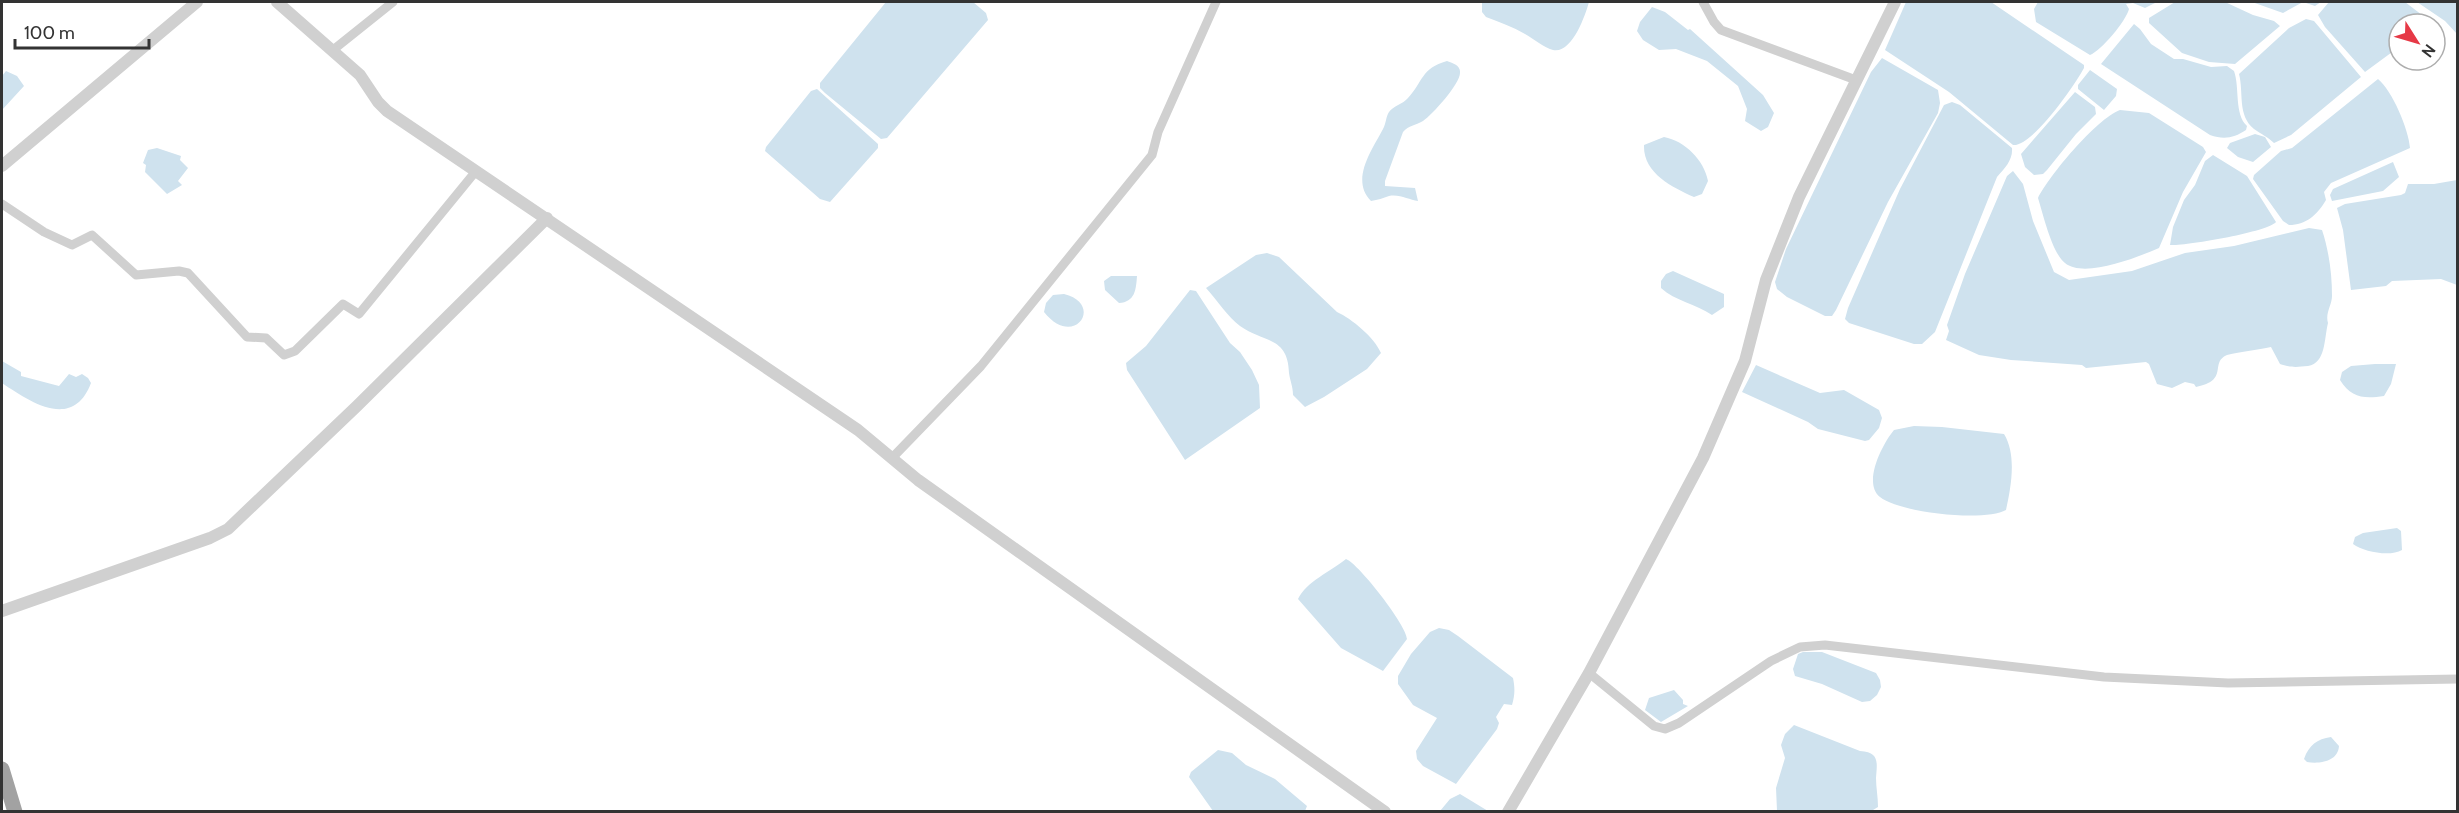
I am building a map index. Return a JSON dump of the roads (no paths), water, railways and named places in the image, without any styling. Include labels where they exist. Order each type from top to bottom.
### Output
[{"type":"highway","points":[[2,769],[15,812]]},
{"type":"street","points":[[2,166],[197,2]]},
{"type":"street","points":[[277,2],[360,75],[378,102],[387,111],[858,430],[918,480],[1385,812]]},
{"type":"street","points":[[333,50],[393,2]]},
{"type":"street","points":[[893,457],[981,366],[1152,155],[1158,132],[1216,2]]},
{"type":"street","points":[[1703,2],[1721,30],[1856,80]]},
{"type":"street","points":[[1508,812],[1588,673],[1703,458],[1745,361],[1766,280],[1787,225],[1896,2]]},
{"type":"street","points":[[2,204],[44,232],[72,245],[92,235],[136,275],[179,271],[188,273],[247,337],[266,339],[284,355],[295,351],[343,303],[359,314],[476,171]]},
{"type":"street","points":[[2,611],[210,538],[228,529],[374,390],[547,218]]},
{"type":"street","points":[[1588,673],[1654,726],[1665,729],[1679,723],[1771,660],[1800,647],[1825,645],[2104,677],[2194,682],[2457,679]]},
{"type":"water","points":[[886,2],[973,2],[986,13],[988,20],[887,138],[881,139],[825,93],[820,88],[820,83]]},
{"type":"water","points":[[1482,2],[1589,2],[1572,40],[1560,50],[1553,50],[1516,29],[1486,17],[1482,12]]},
{"type":"water","points":[[1906,2],[1991,2],[2084,65],[2084,68],[2063,100],[2041,126],[2021,143],[2013,145],[1949,92],[1885,50]]},
{"type":"water","points":[[2038,2],[2157,2],[2145,8],[2133,3],[2126,4],[2129,9],[2118,28],[2100,48],[2090,55],[2036,22],[2034,9]]},
{"type":"water","points":[[2175,2],[2225,2],[2253,15],[2274,21],[2280,26],[2235,64],[2209,62],[2182,53],[2149,23],[2149,18]]},
{"type":"water","points":[[2252,2],[2303,2],[2283,13]]},
{"type":"water","points":[[2303,2],[2321,2],[2315,6]]},
{"type":"water","points":[[2329,2],[2405,2],[2418,12],[2387,12],[2387,56],[2365,72],[2325,27],[2318,15]]},
{"type":"water","points":[[2417,2],[2457,2],[2457,34],[2447,23],[2447,12],[2432,12]]},
{"type":"water","points":[[1652,7],[1665,12],[1688,30],[1690,29],[1763,95],[1774,113],[1768,127],[1761,131],[1745,121],[1747,109],[1738,86],[1707,61],[1676,49],[1659,50],[1643,40],[1637,31],[1640,22]]},
{"type":"water","points":[[2306,19],[2314,21],[2361,77],[2291,135],[2274,143],[2254,129],[2245,117],[2239,74],[2289,28]]},
{"type":"water","points":[[2134,24],[2151,44],[2174,59],[2183,59],[2211,67],[2227,66],[2234,71],[2240,115],[2247,126],[2246,130],[2229,137],[2210,135],[2101,64]]},
{"type":"water","points":[[1882,58],[1938,90],[1940,103],[1938,113],[1888,202],[1836,310],[1832,316],[1825,316],[1787,297],[1777,289],[1775,282],[1786,249],[1871,72]]},
{"type":"water","points":[[1447,61],[1459,68],[1459,78],[1433,113],[1403,132],[1385,181],[1385,186],[1415,188],[1418,201],[1401,196],[1389,196],[1371,201],[1362,184],[1363,175],[1369,155],[1384,127],[1388,114],[1408,98],[1432,67]]},
{"type":"water","points":[[2090,70],[2117,89],[2116,96],[2104,110],[2078,89],[2078,85]]},
{"type":"water","points":[[6,71],[17,76],[24,86],[2,110],[2,76]]},
{"type":"water","points":[[2378,79],[2389,92],[2399,111],[2407,131],[2410,148],[2331,183],[2324,192],[2326,200],[2315,215],[2301,223],[2289,225],[2283,221],[2253,179],[2254,175],[2281,151],[2292,148]]},
{"type":"water","points":[[817,89],[878,144],[878,148],[830,202],[820,199],[765,151],[811,91]]},
{"type":"water","points":[[2075,92],[2095,107],[2096,114],[2043,174],[2034,175],[2025,167],[2021,154]]},
{"type":"water","points":[[1952,102],[1960,105],[2012,148],[2012,152],[2008,164],[1997,177],[1935,332],[1922,344],[1914,344],[1849,323],[1845,319],[1900,189],[1944,105]]},
{"type":"water","points":[[2120,110],[2149,113],[2203,147],[2206,152],[2183,192],[2159,248],[2098,268],[2074,267],[2065,263],[2056,251],[2038,198],[2052,176],[2086,136],[2110,115]]},
{"type":"water","points":[[2255,134],[2265,137],[2271,147],[2253,162],[2238,157],[2227,148],[2230,143]]},
{"type":"water","points":[[1664,137],[1686,147],[1698,159],[1708,181],[1702,194],[1694,197],[1668,184],[1648,164],[1644,145]]},
{"type":"water","points":[[157,148],[181,156],[180,160],[188,168],[178,181],[182,185],[167,194],[145,172],[146,165],[143,163],[148,150]]},
{"type":"water","points":[[2213,155],[2247,176],[2276,222],[2243,234],[2170,245],[2173,227],[2184,200],[2195,185],[2205,161]]},
{"type":"water","points":[[2393,162],[2399,177],[2383,191],[2332,201],[2330,195],[2333,189]]},
{"type":"water","points":[[2013,171],[2023,184],[2033,221],[2054,272],[2069,280],[2132,271],[2185,253],[2234,246],[2309,228],[2322,230],[2330,263],[2332,296],[2327,316],[2325,343],[2318,360],[2308,366],[2294,367],[2280,364],[2271,347],[2236,353],[2222,358],[2216,376],[2206,384],[2196,387],[2194,384],[2185,382],[2172,388],[2157,384],[2146,362],[2086,368],[2082,365],[2011,360],[1979,355],[1946,340],[1949,331],[1947,325],[1965,274],[2007,176]]},
{"type":"water","points":[[2457,180],[2457,285],[2441,279],[2392,281],[2386,286],[2351,290],[2343,230],[2337,208],[2345,204],[2401,195],[2405,193],[2408,184],[2434,184]]},
{"type":"water","points":[[1267,253],[1279,257],[1337,312],[1362,329],[1381,353],[1367,369],[1305,407],[1293,395],[1288,361],[1284,352],[1273,342],[1240,326],[1206,288],[1256,255]]},
{"type":"water","points":[[1673,271],[1724,294],[1724,307],[1712,315],[1661,288],[1661,281],[1666,274]]},
{"type":"water","points":[[1111,276],[1137,276],[1134,294],[1131,298],[1119,303],[1105,290],[1104,281]]},
{"type":"water","points":[[1190,290],[1196,291],[1230,343],[1240,352],[1252,370],[1259,385],[1260,408],[1185,460],[1127,370],[1126,363],[1146,346]]},
{"type":"water","points":[[1064,294],[1076,299],[1082,306],[1084,314],[1081,321],[1074,326],[1066,327],[1055,323],[1044,312],[1046,303],[1053,295]]},
{"type":"water","points":[[2,361],[21,372],[21,376],[59,386],[69,374],[76,377],[82,374],[91,383],[83,398],[73,406],[62,409],[50,408],[25,398],[2,383]]},
{"type":"water","points":[[2396,364],[2391,384],[2384,396],[2370,397],[2353,394],[2340,380],[2342,372],[2351,366]]},
{"type":"water","points":[[1756,365],[1820,393],[1844,390],[1879,410],[1882,418],[1879,428],[1869,440],[1865,441],[1818,429],[1808,422],[1742,392]]},
{"type":"water","points":[[1914,426],[2004,434],[2012,461],[2006,510],[1995,514],[1980,515],[1943,514],[1890,503],[1880,497],[1875,491],[1873,482],[1880,453],[1894,430]]},
{"type":"water","points":[[2397,528],[2401,531],[2402,550],[2397,552],[2377,553],[2353,544],[2355,537],[2363,533]]},
{"type":"water","points":[[1346,559],[1371,583],[1405,632],[1407,639],[1383,671],[1341,648],[1298,599],[1313,582]]},
{"type":"water","points":[[1439,628],[1449,630],[1458,636],[1513,678],[1514,685],[1512,705],[1504,704],[1496,717],[1499,723],[1497,729],[1456,784],[1423,766],[1417,759],[1416,751],[1437,718],[1413,705],[1398,684],[1398,676],[1411,654],[1430,632]]},
{"type":"water","points":[[1822,652],[1876,673],[1881,687],[1877,695],[1870,701],[1862,702],[1822,684],[1795,676],[1793,669],[1798,654]]},
{"type":"water","points":[[1674,690],[1683,700],[1683,704],[1688,706],[1661,722],[1645,710],[1649,698]]},
{"type":"water","points":[[1794,725],[1874,756],[1877,763],[1878,807],[1860,812],[1777,811],[1776,788],[1785,758],[1781,745],[1785,734]]},
{"type":"water","points":[[2331,737],[2339,746],[2332,759],[2317,763],[2307,762],[2304,759],[2314,744]]},
{"type":"water","points":[[1218,750],[1232,753],[1246,765],[1275,779],[1307,806],[1305,811],[1213,811],[1189,777],[1191,772]]},
{"type":"water","points":[[1460,794],[1488,811],[1440,811],[1450,799]]}]
